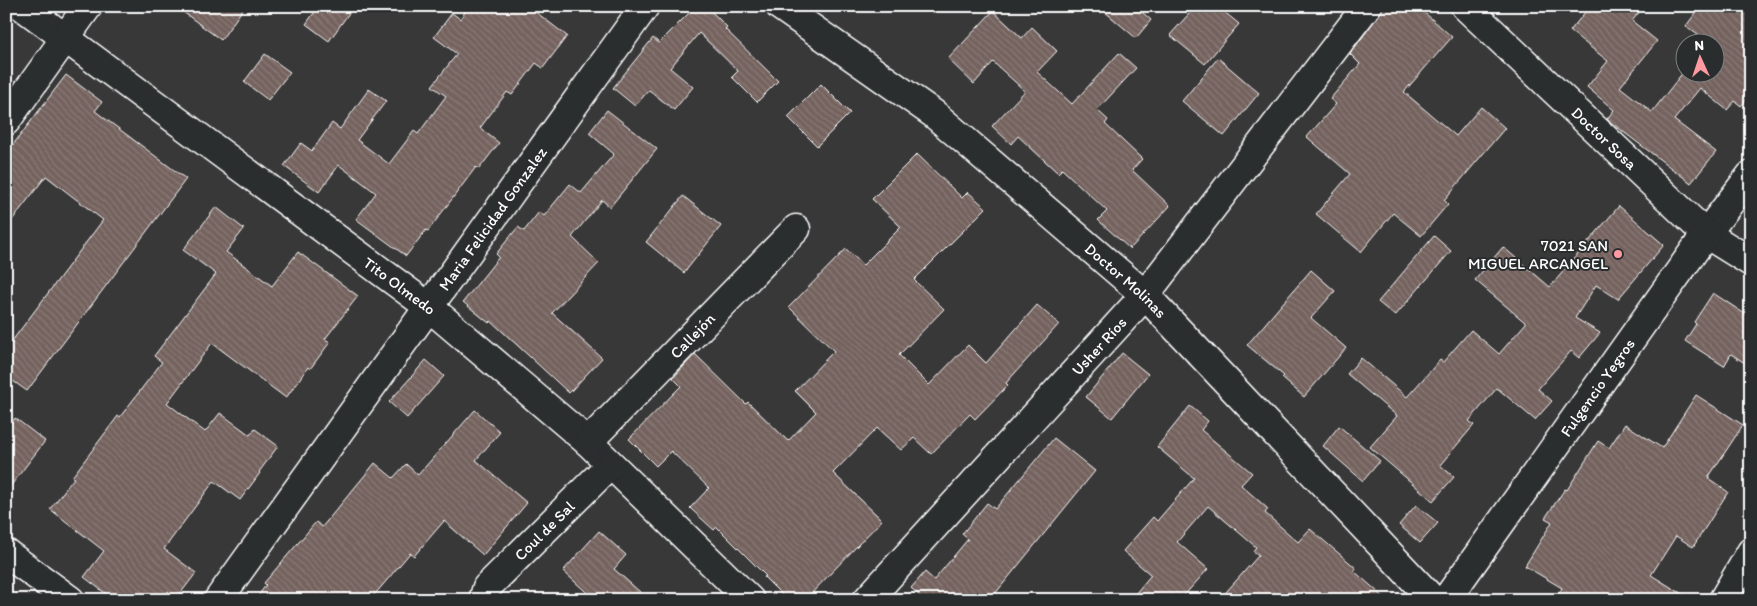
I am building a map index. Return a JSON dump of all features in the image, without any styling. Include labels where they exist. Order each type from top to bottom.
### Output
[{"type":"street","name":"Tito Olmedo","points":[[22,6],[429,306],[588,442],[750,600]]},
{"type":"street","points":[[6,121],[88,6]]},
{"type":"street","name":"Maria Felicidad Gonzalez","points":[[218,600],[645,6]]},
{"type":"street","name":"Doctor Molinas","points":[[780,6],[934,114],[1146,295],[1433,600]]},
{"type":"street","name":"Usher Ríos","points":[[867,600],[1146,295],[1367,6]]},
{"type":"street","name":"Doctor Sosa","points":[[1465,6],[1706,234],[1751,262]]},
{"type":"street","name":"Fulgencio Yegros","points":[[1446,600],[1706,234],[1751,175]]},
{"type":"street","name":"Callejón","points":[[588,442],[796,229]]},
{"type":"street","name":"Coul de Sal","points":[[483,600],[487,586],[610,465]]},
{"type":"street","points":[[1723,600],[1751,552]]},
{"type":"street","points":[[6,553],[70,600]]},
{"type":"building","points":[[175,6],[245,6],[221,40]]},
{"type":"building","points":[[319,6],[354,6],[329,41],[306,24]]},
{"type":"building","points":[[469,6],[528,6],[567,36],[543,68],[536,63],[512,95],[507,92],[480,128],[499,143],[479,169],[476,167],[428,231],[426,230],[406,256],[356,219],[376,193],[339,165],[319,192],[284,166],[301,143],[312,151],[332,123],[340,129],[369,89],[386,101],[357,140],[389,164],[414,131],[418,134],[446,96],[432,86],[457,54],[434,37],[452,13],[460,19]]},
{"type":"building","points":[[696,6],[706,6],[727,27],[725,29],[778,81],[757,102],[732,77],[738,71],[699,33],[670,68],[693,87],[674,110],[649,90],[635,106],[613,88],[653,38],[659,43]]},
{"type":"building","points":[[1098,6],[1135,6],[1151,20],[1136,38]]},
{"type":"building","points":[[1196,6],[1217,6],[1239,24],[1205,64],[1170,35]]},
{"type":"building","points":[[1385,6],[1417,6],[1452,37],[1404,92],[1456,136],[1481,107],[1505,128],[1444,200],[1448,204],[1421,236],[1393,213],[1361,252],[1316,214],[1350,174],[1307,137],[1336,104],[1330,99],[1360,64],[1350,54]]},
{"type":"building","points":[[1590,6],[1644,6],[1632,21],[1657,41],[1620,87],[1652,112],[1675,82],[1724,82],[1724,32],[1694,32],[1686,26],[1701,6],[1751,6],[1751,94],[1741,106],[1735,101],[1727,110],[1700,88],[1674,120],[1716,152],[1691,183],[1607,119],[1614,110],[1587,87],[1608,61],[1570,31]]},
{"type":"building","points":[[993,11],[1022,38],[1032,27],[1057,51],[1037,72],[1072,104],[1119,53],[1136,68],[1097,110],[1108,120],[1105,124],[1142,159],[1132,170],[1170,206],[1130,249],[1098,220],[1107,211],[1062,169],[1058,173],[1018,136],[1011,144],[992,126],[1025,91],[993,62],[974,84],[948,59]]},
{"type":"building","points":[[265,54],[290,72],[268,100],[244,82]]},
{"type":"building","points":[[1218,58],[1259,93],[1224,136],[1182,101]]},
{"type":"building","points":[[66,75],[102,102],[95,111],[186,179],[27,391],[6,376],[6,349],[103,220],[46,176],[6,228],[6,154]]},
{"type":"building","points":[[821,84],[850,113],[817,146],[788,117]]},
{"type":"building","points":[[607,110],[657,149],[610,207],[602,200],[572,237],[599,263],[552,313],[602,358],[569,393],[491,321],[489,323],[463,302],[499,257],[496,254],[518,227],[524,231],[539,212],[544,216],[570,184],[581,193],[614,154],[589,133]]},
{"type":"building","points":[[917,154],[962,198],[968,192],[986,208],[914,280],[944,309],[899,355],[929,385],[968,345],[986,363],[1037,305],[1059,324],[1006,383],[1008,385],[975,419],[970,414],[931,454],[914,438],[901,450],[877,428],[833,473],[882,520],[805,600],[787,600],[717,527],[714,530],[690,508],[709,488],[671,451],[656,466],[629,439],[681,386],[673,378],[695,354],[746,404],[748,402],[788,441],[816,412],[795,391],[834,351],[789,307],[846,249],[863,265],[901,227],[872,199]]},
{"type":"building","points":[[683,196],[721,226],[684,273],[646,242]]},
{"type":"building","points":[[1619,206],[1664,245],[1618,299],[1596,285],[1575,318],[1600,333],[1579,358],[1571,351],[1538,389],[1552,401],[1535,420],[1497,388],[1469,421],[1474,425],[1440,465],[1454,477],[1433,501],[1370,447],[1397,416],[1347,374],[1361,358],[1407,397],[1440,360],[1443,362],[1471,330],[1499,354],[1526,323],[1475,280],[1503,247],[1550,287]]},
{"type":"building","points":[[216,207],[244,229],[226,252],[272,286],[298,252],[358,296],[325,339],[330,342],[310,369],[308,367],[286,398],[212,343],[167,403],[205,432],[220,413],[250,435],[255,429],[278,446],[240,500],[214,481],[164,549],[196,573],[177,598],[168,591],[162,600],[114,600],[84,577],[104,551],[50,509],[118,416],[120,417],[162,362],[154,356],[216,274],[183,250]]},
{"type":"building","points":[[1434,236],[1451,251],[1395,316],[1378,302]]},
{"type":"building","points":[[1311,270],[1335,291],[1311,318],[1346,348],[1304,397],[1282,378],[1284,376],[1247,345]]},
{"type":"building","points":[[1713,293],[1751,318],[1751,367],[1731,354],[1724,366],[1685,341],[1696,324],[1694,322]]},
{"type":"building","points":[[1122,353],[1148,374],[1112,418],[1086,397]]},
{"type":"building","points":[[426,360],[444,376],[407,418],[389,402]]},
{"type":"building","points":[[1696,395],[1743,425],[1708,478],[1728,492],[1693,547],[1676,536],[1651,575],[1692,600],[1555,600],[1562,588],[1525,566],[1552,522],[1545,518],[1565,489],[1567,490],[1598,441],[1609,448],[1625,424],[1662,448]]},
{"type":"building","points":[[1190,406],[1208,421],[1201,430],[1252,473],[1241,485],[1268,509],[1265,513],[1298,542],[1310,529],[1356,568],[1354,571],[1387,600],[1219,600],[1259,555],[1253,551],[1256,547],[1208,506],[1177,542],[1208,569],[1180,600],[1130,600],[1151,575],[1123,551],[1153,517],[1157,521],[1194,478],[1157,447]]},
{"type":"building","points":[[475,410],[500,432],[476,460],[527,503],[483,555],[444,521],[414,556],[410,553],[370,600],[255,600],[266,585],[264,583],[316,522],[322,527],[375,463],[393,478],[406,464],[418,475]]},
{"type":"building","points":[[15,418],[45,441],[6,492],[6,431]]},
{"type":"building","points":[[1339,426],[1380,461],[1363,481],[1323,446]]},
{"type":"building","points":[[1054,438],[1095,471],[990,600],[918,600],[921,597],[911,588],[925,572],[934,580],[968,539],[962,534],[987,503],[995,509]]},
{"type":"building","points":[[1416,505],[1438,523],[1420,543],[1399,525]]},
{"type":"building","points":[[599,531],[626,555],[614,569],[649,600],[595,600],[563,571]]},
{"type":"place","name":"7021 SAN MIGUEL ARCANGEL","points":[[1618,254]]}]
